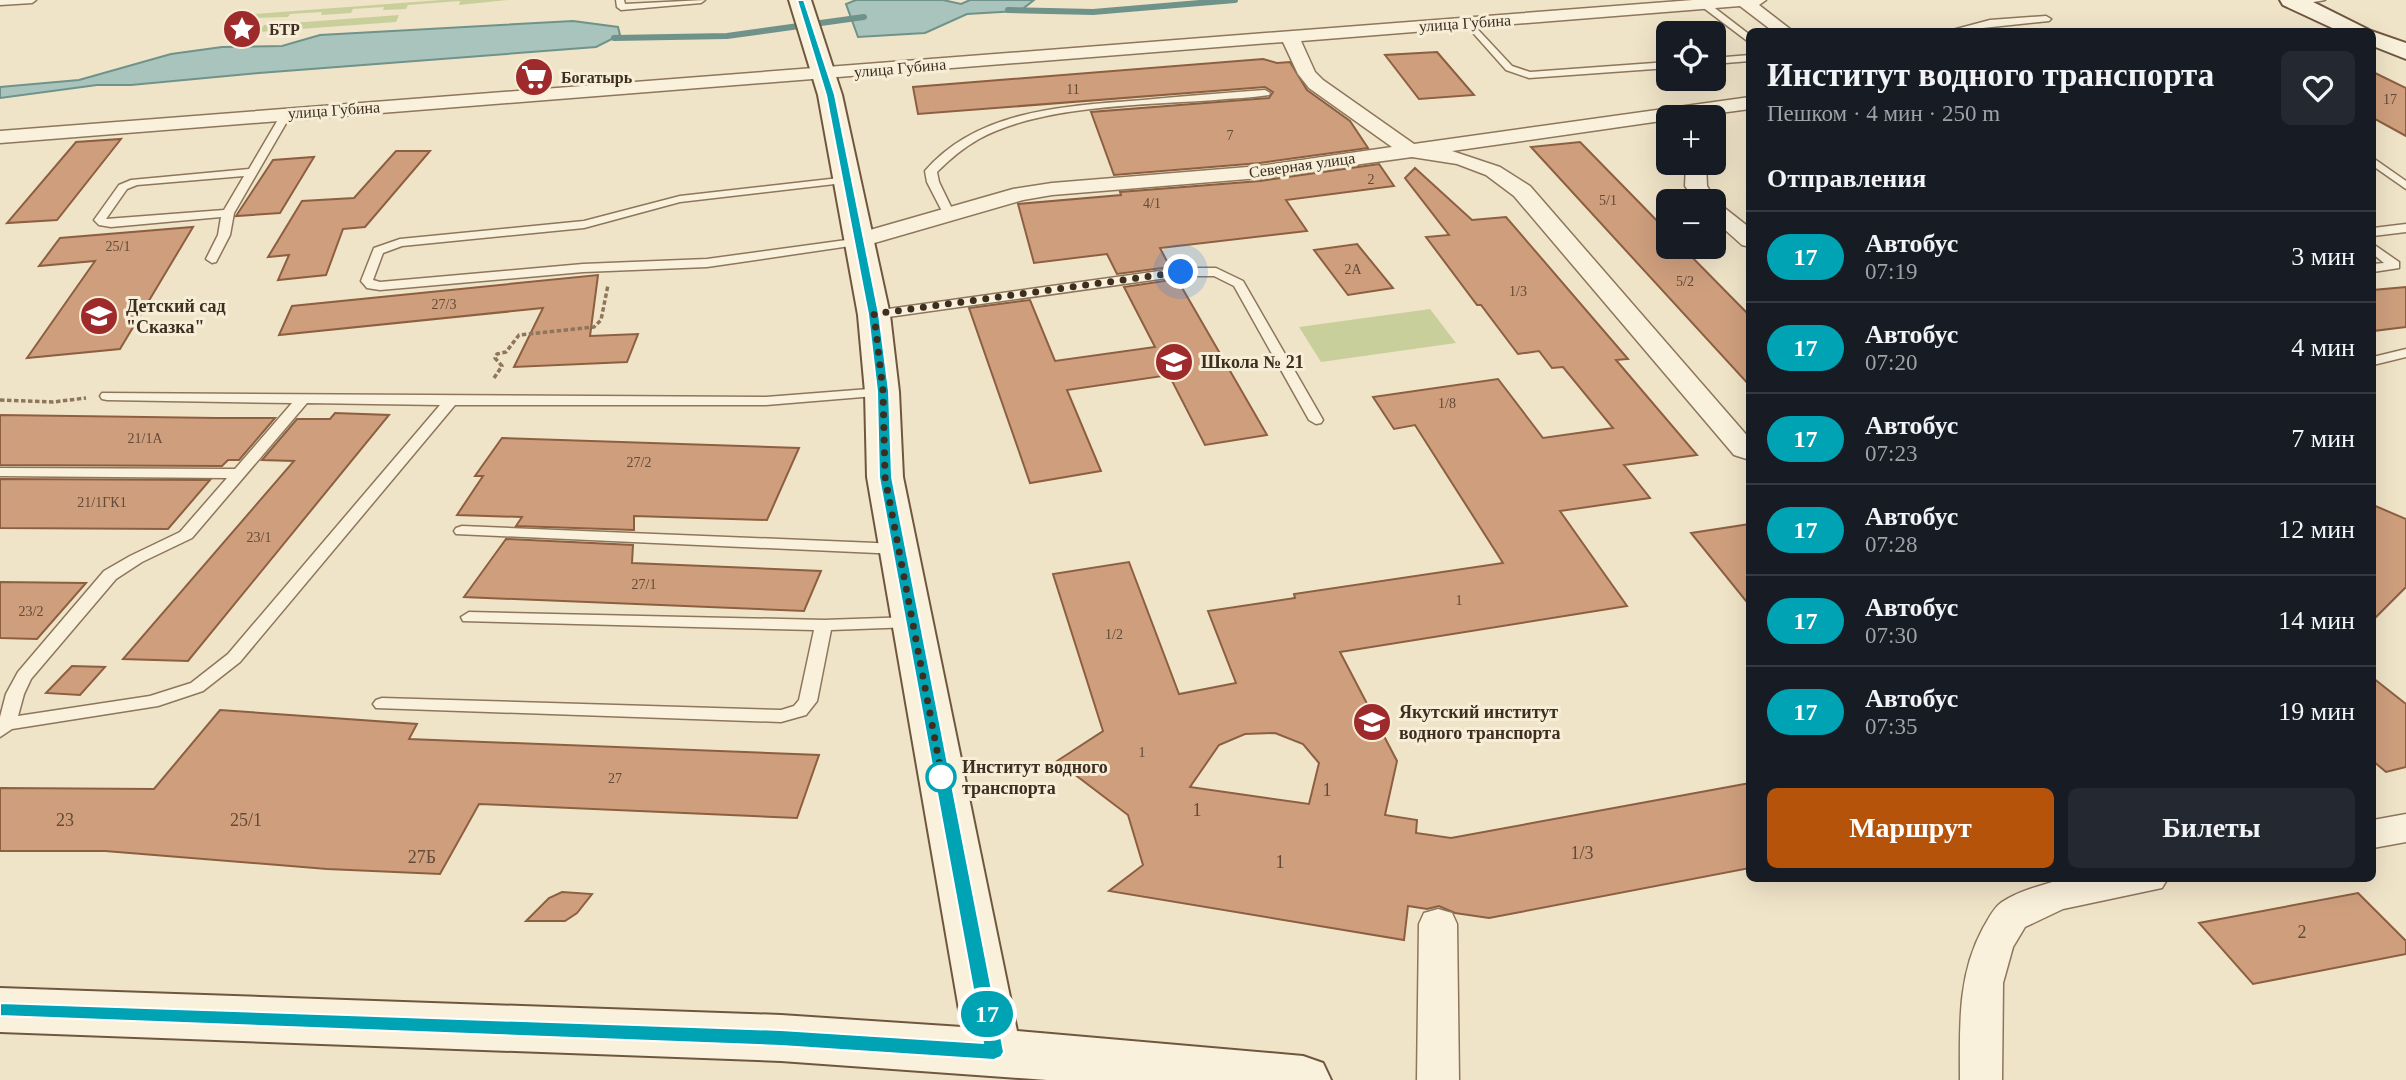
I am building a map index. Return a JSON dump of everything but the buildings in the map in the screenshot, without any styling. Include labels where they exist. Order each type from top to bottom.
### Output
[{"type":"main road","points":[[2294,1],[2352,28]]},
{"type":"main road","points":[[801,2],[820,61],[848,180],[857,241],[874,314],[883,391],[885,477],[994,1052]]},
{"type":"main road","points":[[2376,38],[2406,52]]},
{"type":"main road","points":[[0,1010],[781,1038],[994,1052],[1303,1080]]},
{"type":"street","name":"улица Губина","points":[[0,137],[287,113],[820,61],[1289,35],[1747,0]]},
{"type":"street","points":[[1747,0],[1781,28]]},
{"type":"street","points":[[1289,35],[1307,74],[1316,84],[1409,150],[1462,159],[1493,171],[1522,191],[1746,450]]},
{"type":"street","name":"Северная улица","points":[[1726,109],[1746,104]]},
{"type":"street","name":"Северная улица","points":[[857,241],[1021,194],[1052,189],[1260,172],[1409,150],[1656,120]]},
{"type":"street","points":[[1726,218],[1746,234]]},
{"type":"street","points":[[2376,833],[2406,828]]},
{"type":"street","points":[[1981,1080],[1984,971],[1996,940],[2013,914],[2054,897],[2129,882]]},
{"type":"street","points":[[1437,924],[1438,1080]]},
{"type":"lane","points":[[0,2],[32,0]]},
{"type":"lane","points":[[620,0],[621,7],[701,0]]},
{"type":"lane","points":[[2294,1],[2321,0]]},
{"type":"lane","points":[[1704,5],[1746,37]]},
{"type":"lane","points":[[1965,28],[1990,23],[2046,19]]},
{"type":"lane","points":[[1469,23],[1509,68],[1529,75],[1656,66]]},
{"type":"lane","points":[[1726,60],[1746,58]]},
{"type":"lane","points":[[949,215],[933,182],[931,171],[943,157],[972,137],[1010,122],[1051,111],[1265,93]]},
{"type":"lane","points":[[212,259],[223,234],[228,213],[287,113]]},
{"type":"lane","points":[[2376,163],[2404,184]]},
{"type":"lane","points":[[228,213],[111,223],[103,223],[100,219],[123,187],[135,182],[251,172]]},
{"type":"lane","points":[[848,180],[680,199],[584,224],[400,243],[377,251],[368,281],[371,285],[380,286],[611,267],[707,263],[857,241]]},
{"type":"lane","points":[[2376,232],[2406,228]]},
{"type":"lane","points":[[2376,250],[2395,265],[2376,268]]},
{"type":"lane","points":[[874,314],[1181,272],[1216,272],[1239,284],[1316,420]]},
{"type":"lane","points":[[2376,360],[2406,353]]},
{"type":"lane","points":[[107,396],[302,400],[766,401],[883,391]]},
{"type":"lane","points":[[302,400],[186,535],[110,575],[24,676],[4,727],[152,702],[197,687],[234,658],[451,401]]},
{"type":"lane","points":[[0,472],[239,474]]},
{"type":"lane","points":[[462,531],[898,549]]},
{"type":"lane","points":[[469,617],[824,625],[912,622]]},
{"type":"lane","points":[[382,704],[781,716],[800,711],[808,701],[824,625]]},
{"type":"path","points":[[478,401],[502,366],[495,358],[497,354],[506,352],[519,335],[594,327],[601,320],[611,267]]},
{"type":"path","points":[[0,400],[53,402],[107,396]]},
{"type":"green space","points":[[441,0],[508,0],[459,5],[460,1],[408,5],[406,9],[383,10],[384,7],[353,9],[351,13],[321,15],[322,12],[252,18],[254,14]]},
{"type":"green space","points":[[399,15],[396,22],[259,32],[264,25]]},
{"type":"green space","points":[[1430,309],[1456,343],[1321,362],[1299,327]]},
{"type":"water","points":[[856,0],[943,0],[961,4],[970,0],[1034,0],[1020,11],[967,14],[925,33],[858,37],[846,4]]},
{"type":"water","points":[[573,21],[618,27],[620,35],[596,47],[131,85],[97,85],[0,98],[0,87],[79,80],[171,54],[222,47],[282,46],[320,35]]},
{"type":"waterway","points":[[1008,10],[1093,12],[1235,0]]},
{"type":"waterway","points":[[614,38],[727,36],[864,17]]},
{"type":"bus line","name":"17","points":[[0,1010],[781,1038],[994,1052],[885,477],[883,391],[874,314],[857,241],[848,180],[830,95],[800,0]]},
{"type":"place","name":"БТР","points":[[242,29]]},
{"type":"place","name":"Богатырь","points":[[534,77]]},
{"type":"place","name":"Детский сад \"Сказка\"","points":[[99,316]]},
{"type":"place","name":"Школа № 21","points":[[1174,362]]},
{"type":"place","name":"Якутский институт водного транспорта","points":[[1372,722]]},
{"type":"place","name":"Институт водного транспорта","points":[[941,777]]},
{"type":"route","points":[[941,777],[943,782],[885,477],[883,391],[874,314],[1181,272]]}]
